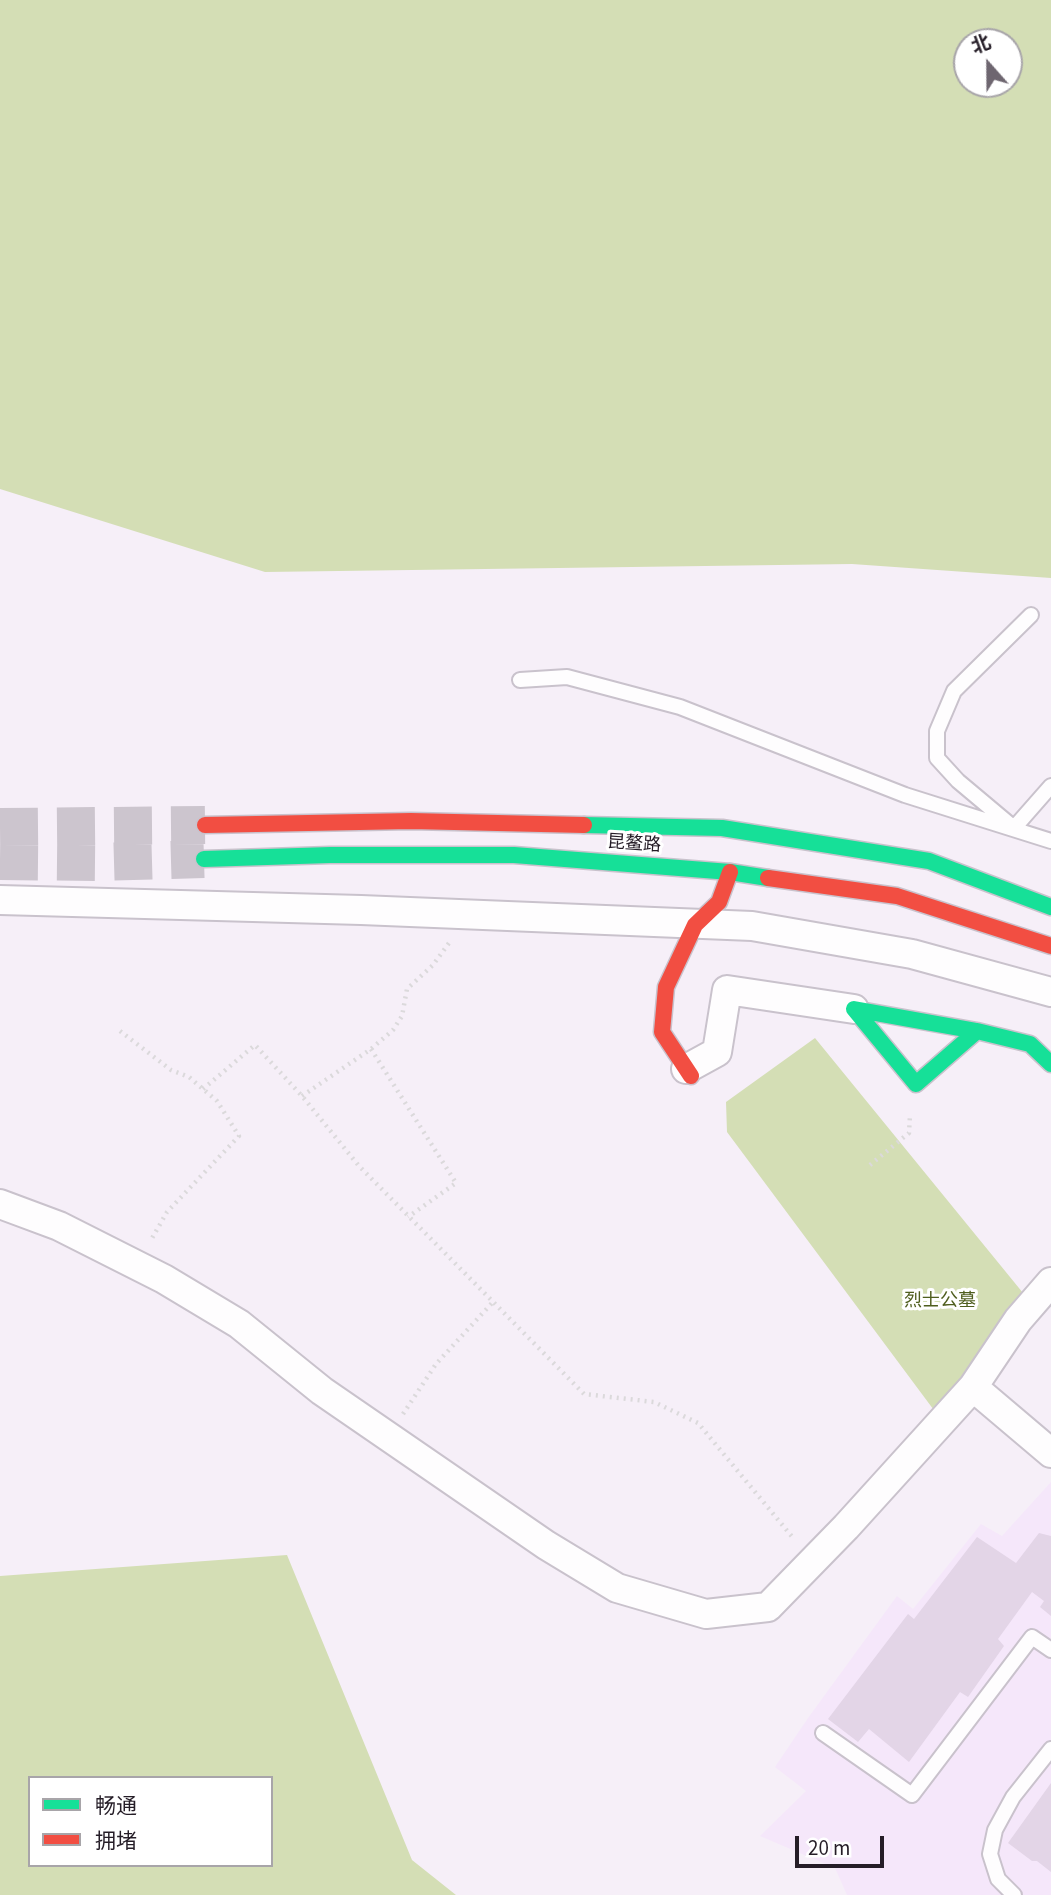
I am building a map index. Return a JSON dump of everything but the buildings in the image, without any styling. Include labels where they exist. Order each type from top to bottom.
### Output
[{"type":"street","name":"昆鳌路","points":[[205,825],[411,821],[722,828],[929,861],[1051,907]]},
{"type":"street","name":"昆鳌路","points":[[204,859],[330,855],[514,855],[730,872],[897,896],[1051,946]]},
{"type":"street","points":[[730,872],[719,902],[695,925],[666,987],[662,1032],[689,1072],[717,1052],[727,990],[977,1031],[1030,1044],[1051,1064]]},
{"type":"street","points":[[0,900],[156,903],[752,926],[912,954],[1051,992]]},
{"type":"street","points":[[854,1009],[916,1084],[977,1031]]},
{"type":"street","points":[[0,1204],[59,1226],[137,1265],[239,1324],[322,1391],[545,1545],[617,1588],[706,1614],[768,1607],[973,1387],[1018,1320],[1051,1282]]},
{"type":"street","points":[[973,1387],[1051,1453]]},
{"type":"lane","points":[[1014,828],[958,781],[937,758],[937,731],[954,691],[1031,615]]},
{"type":"lane","points":[[520,680],[567,677],[680,707],[905,795],[1051,841]]},
{"type":"lane","points":[[1014,828],[1051,786]]},
{"type":"lane","points":[[823,1732],[912,1795],[1032,1637],[1051,1650]]},
{"type":"lane","points":[[1014,1895],[998,1880],[990,1854],[995,1830],[1013,1797],[1051,1749]]},
{"type":"path","points":[[302,1096],[371,1049],[393,1030],[402,1016],[407,989],[433,965],[449,943],[453,914]]},
{"type":"path","points":[[120,1031],[171,1070],[189,1077],[217,1101],[239,1136],[167,1212],[137,1265]]},
{"type":"path","points":[[203,1089],[255,1045],[302,1096],[359,1166],[584,1394],[654,1402],[698,1423],[813,1561]]},
{"type":"path","points":[[371,1049],[456,1183],[408,1217]]},
{"type":"path","points":[[870,1165],[909,1133],[911,1097],[916,1084]]},
{"type":"path","points":[[388,1437],[436,1364],[492,1303]]},
{"type":"shaded area","points":[[1051,1482],[1051,1895],[847,1895],[835,1868],[760,1836],[806,1791],[775,1767],[897,1596],[913,1609],[981,1524],[1002,1536]]},
{"type":"green space","points":[[0,0],[1051,0],[1051,578],[852,564],[265,572],[0,489]]},
{"type":"green space","name":"烈士公墓","points":[[815,1038],[1032,1304],[942,1421],[727,1132],[726,1102]]},
{"type":"green space","points":[[287,1555],[412,1860],[456,1895],[0,1895],[0,1576]]},
{"type":"tunnel","points":[[0,827],[205,825]]},
{"type":"tunnel","points":[[0,861],[204,859]]},
{"type":"traffic: fast","points":[[584,825],[722,828],[929,861],[1051,907]]},
{"type":"traffic: fast","points":[[204,859],[330,855],[514,855],[730,872],[768,878]]},
{"type":"traffic: fast","points":[[977,1031],[916,1084],[854,1009],[977,1031],[1030,1044],[1051,1064]]},
{"type":"traffic: jam","points":[[205,825],[411,821],[584,825]]},
{"type":"traffic: jam","points":[[691,1076],[662,1032],[666,987],[695,925],[719,902],[730,872]]},
{"type":"traffic: jam","points":[[768,878],[897,896],[1051,946]]}]
